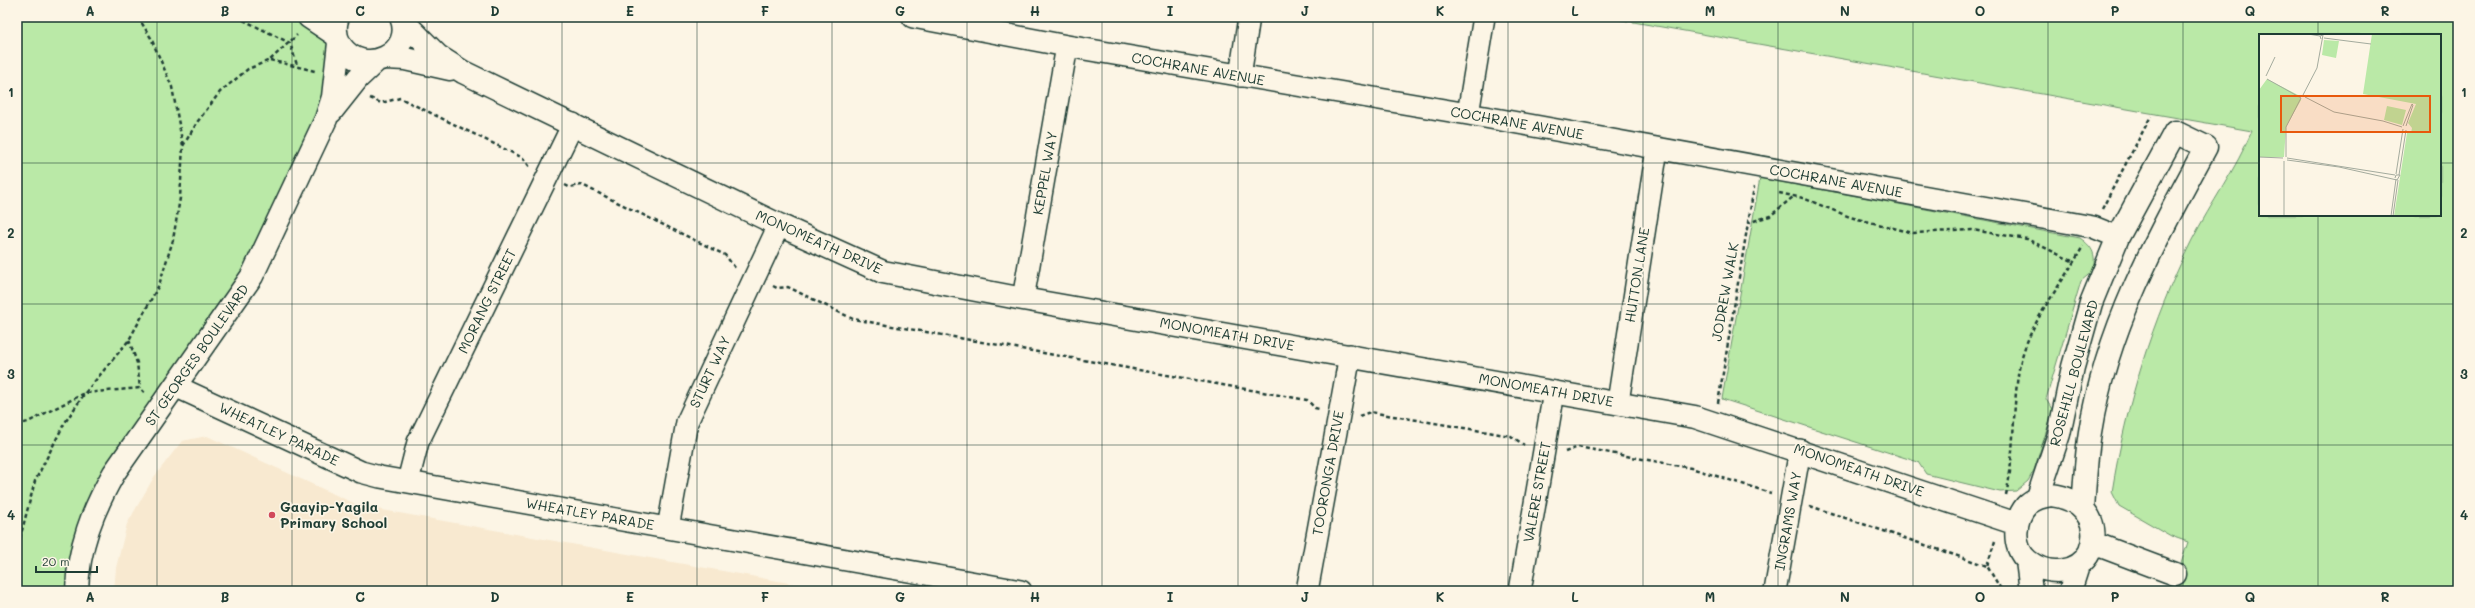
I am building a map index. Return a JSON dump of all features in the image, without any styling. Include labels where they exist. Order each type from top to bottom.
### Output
[{"type":"street","name":"COCHRANE AVENUE","points":[[913,17],[1067,46],[1468,114],[2093,227],[2118,237]]},
{"type":"street","points":[[1240,76],[1249,17]]},
{"type":"street","points":[[1468,114],[1484,17]]},
{"type":"street","name":"MONOMEATH DRIVE","points":[[310,18],[338,32],[345,52],[354,59],[364,62],[381,60],[412,60],[463,72]]},
{"type":"street","points":[[343,83],[381,60],[401,43],[404,32],[402,19]]},
{"type":"street","name":"MONOMEATH DRIVE","points":[[402,19],[438,56],[463,72],[779,225],[883,272],[1023,299],[1618,402],[1715,421],[2009,522]]},
{"type":"street","name":"ST GEORGES BOULEVARD","points":[[77,591],[80,560],[96,506],[114,472],[252,276],[343,83],[338,32]]},
{"type":"street","name":"KEPPEL WAY","points":[[1023,299],[1067,46]]},
{"type":"street","name":"MORANG STREET","points":[[408,481],[418,442],[572,124]]},
{"type":"street","name":"ROSEHILL BOULEVARD","points":[[2038,497],[2059,434],[2073,367],[2091,303],[2118,237],[2174,132],[2206,147],[2164,223],[2140,275],[2111,348],[2090,432],[2083,508]]},
{"type":"street","name":"HUTTON LANE","points":[[1618,402],[1657,149]]},
{"type":"street","name":"STURT WAY","points":[[668,528],[687,422],[779,225]]},
{"type":"street","name":"TOORONGA DRIVE","points":[[1307,591],[1350,355]]},
{"type":"street","name":"WHEATLEY PARADE","points":[[175,386],[362,472],[1021,591]]},
{"type":"street","name":"VALERE STREET","points":[[1520,591],[1554,392]]},
{"type":"street","name":"INGRAMS WAY","points":[[1776,591],[1800,450]]},
{"type":"street","points":[[2027,561],[2045,570],[2061,572],[2078,566],[2087,557],[2093,543],[2092,521],[2083,508],[2071,499],[2062,496],[2051,495],[2038,497],[2028,504],[2009,522],[2020,551],[2027,561],[2031,591]]},
{"type":"street","points":[[2093,543],[2175,574]]},
{"type":"street","points":[[2070,591],[2078,566]]},
{"type":"path","points":[[17,559],[20,538],[35,481],[64,424],[85,393],[129,340],[159,285],[173,240],[180,198],[183,146],[172,87],[151,38],[138,17]]},
{"type":"path","points":[[237,17],[290,43],[297,65]]},
{"type":"path","points":[[183,146],[198,121],[220,92],[248,69],[270,60],[290,43],[310,18]]},
{"type":"path","points":[[270,60],[297,65],[343,83],[381,104],[400,98],[523,158],[528,166],[568,187],[582,185],[725,255],[732,267],[777,288],[788,287],[853,319],[1307,400],[1315,408],[1360,416],[1370,412],[1511,436],[1522,445],[1568,452],[1578,447],[1691,468],[1791,499],[1987,566],[2002,590],[2006,590]]},
{"type":"path","points":[[1987,566],[2009,522],[2013,419],[2020,368],[2033,329],[2052,292],[2074,262],[2151,116]]},
{"type":"path","name":"JODREW WALK","points":[[1715,421],[1747,223],[1758,166]]},
{"type":"path","points":[[1754,187],[1761,188]]},
{"type":"path","points":[[1774,192],[1794,197],[1850,217],[1913,233],[1972,230],[2027,239],[2074,262]]},
{"type":"path","points":[[1747,223],[1770,216],[1794,197]]},
{"type":"path","points":[[129,340],[137,363],[140,388],[161,406]]},
{"type":"path","points":[[17,425],[28,422],[85,393],[140,388]]},
{"type":"shaded area","name":"Gaayip-Yagila Primary School","points":[[207,436],[360,506],[834,591],[114,591],[116,568],[127,524],[154,477],[182,441]]},
{"type":"green space","points":[[17,17],[309,17],[336,35],[337,71],[252,276],[114,473],[77,591],[17,591]]},
{"type":"green space","points":[[1605,17],[2458,17],[2458,591],[2172,591],[2188,542],[2171,536],[2119,506],[2112,492],[2133,395],[2153,332],[2192,240],[2246,145],[2252,131]]},
{"type":"green space","points":[[1760,178],[2080,238],[2088,245],[2094,256],[2093,271],[2081,281],[2046,399],[2053,411],[2034,470],[2028,481],[2016,491],[2000,492],[1926,474],[1918,462],[1722,399]]},
{"type":"place","name":"Gaayip-Yagila Primary School","points":[[272,515]]}]
